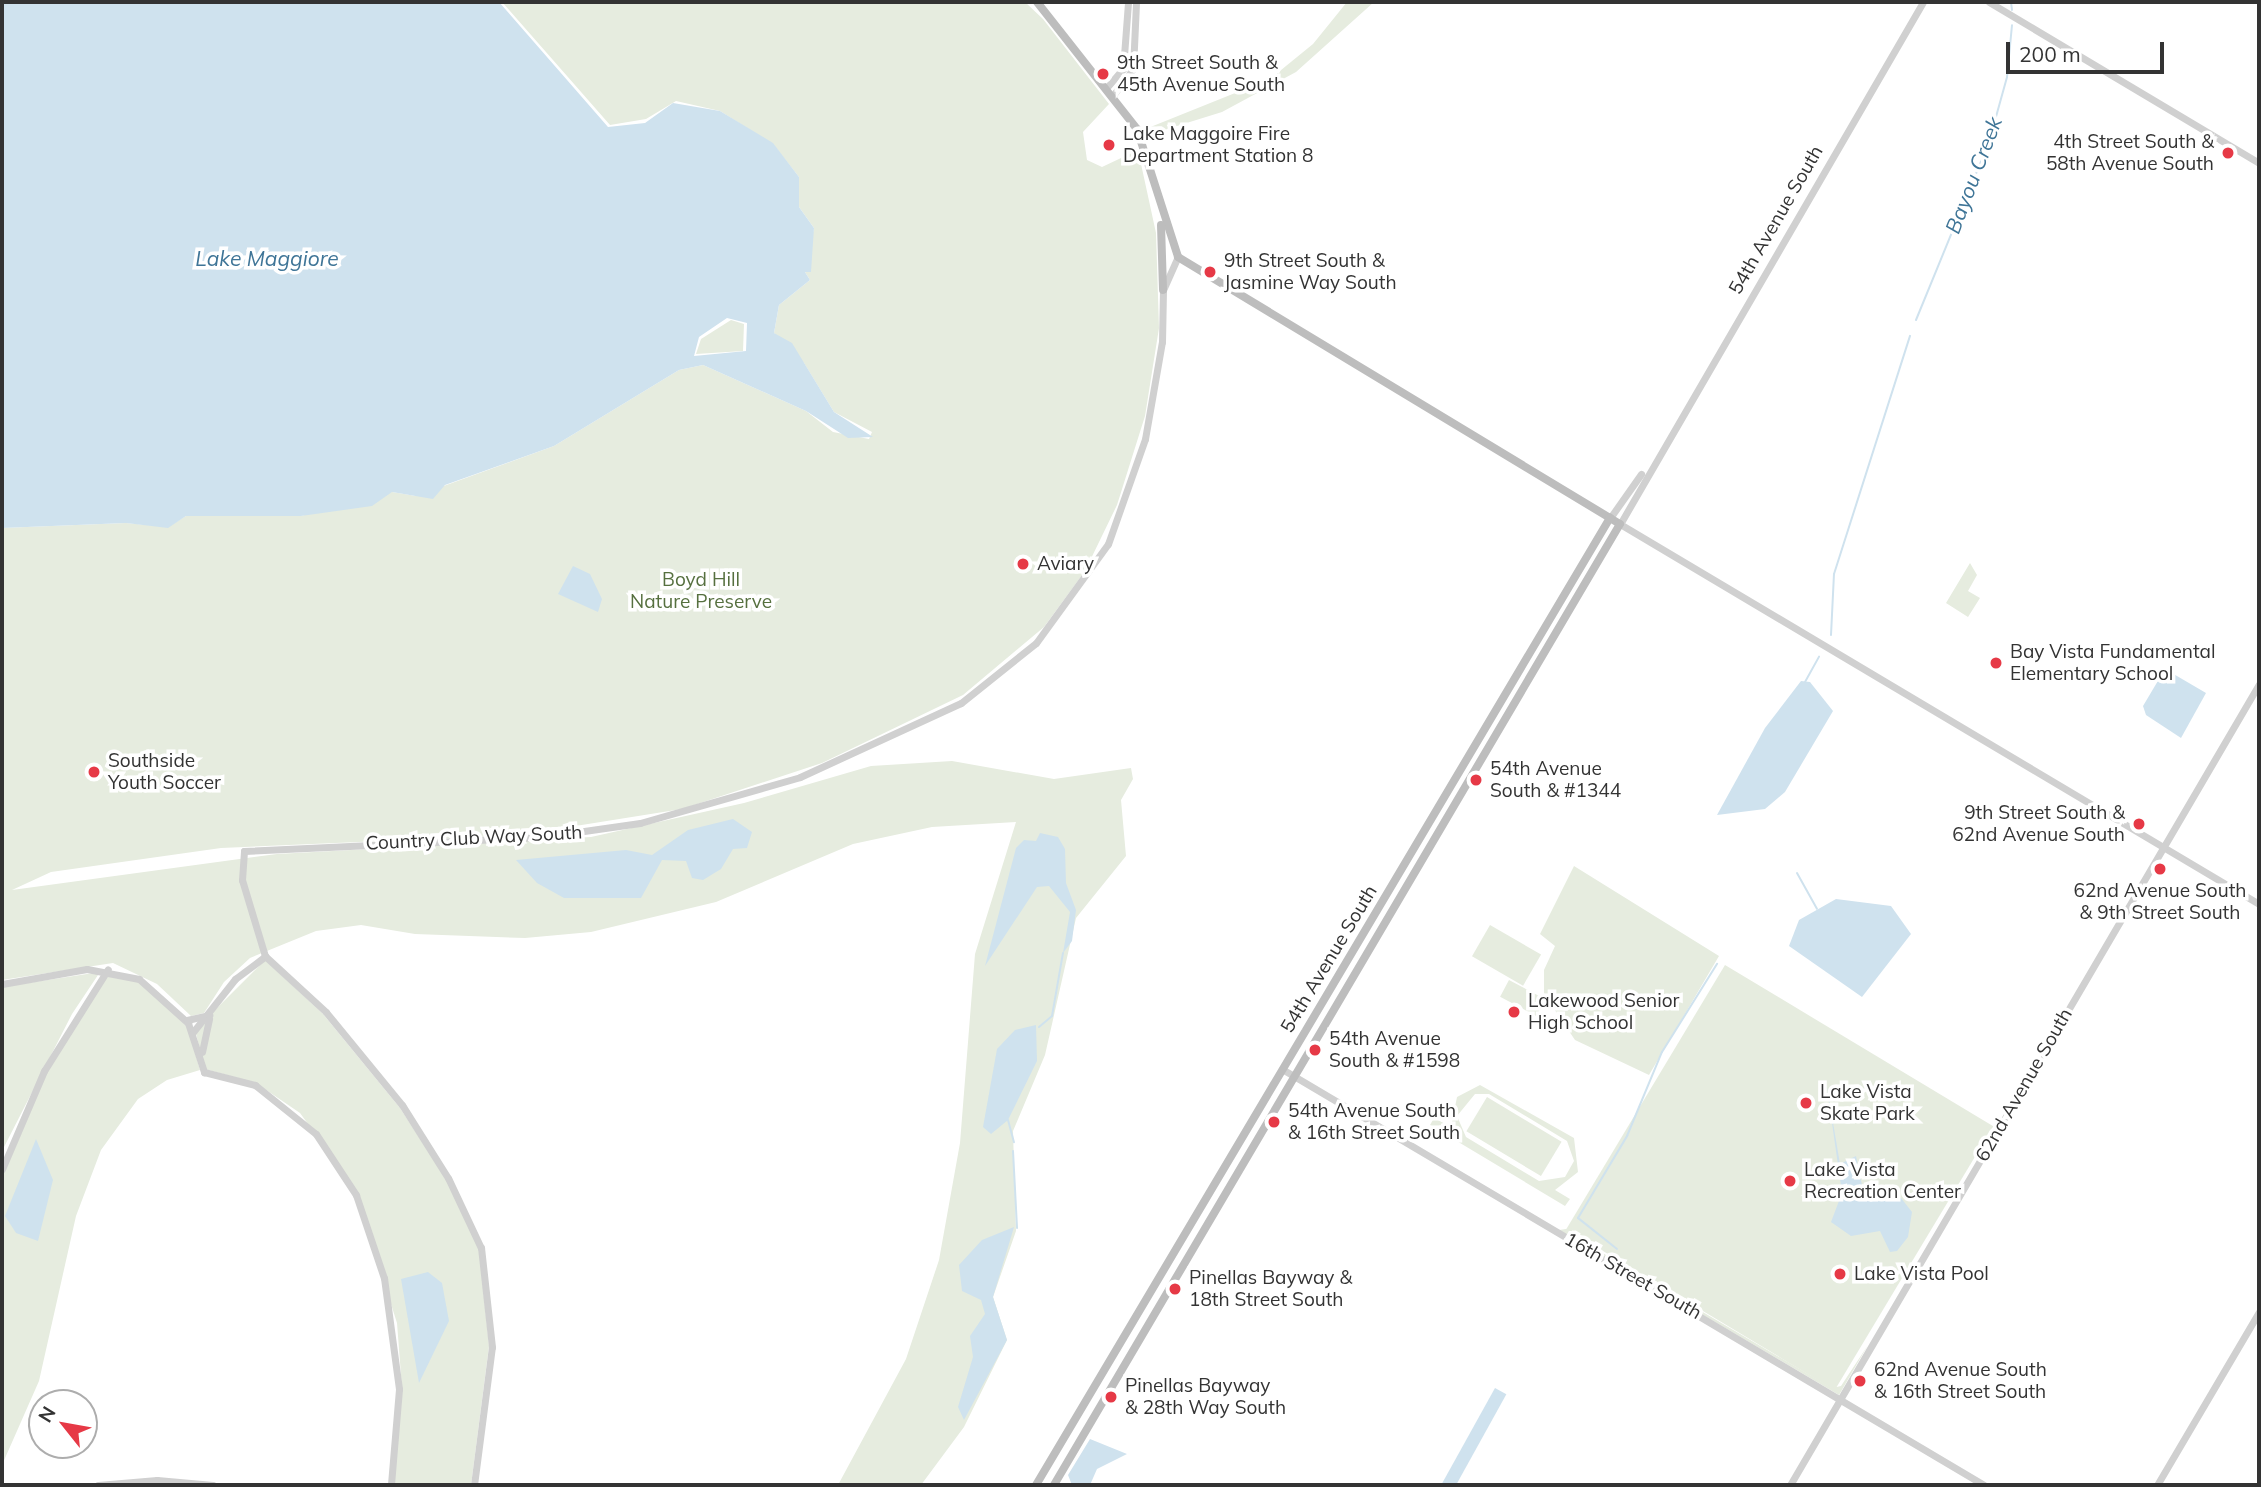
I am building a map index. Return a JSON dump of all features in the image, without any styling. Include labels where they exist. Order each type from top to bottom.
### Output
[{"type":"main road","points":[[1037,2],[1108,86],[1144,142],[1161,208],[1178,257],[1620,524]]},
{"type":"main road","points":[[1161,208],[1163,290]]},
{"type":"main road","name":"54th Avenue South","points":[[1036,1485],[1610,518]]},
{"type":"main road","name":"54th Avenue South","points":[[1054,1485],[1293,1075],[1620,524]]},
{"type":"street","points":[[1108,86],[1124,69],[1128,2]]},
{"type":"street","points":[[1114,94],[1133,69],[1136,2]]},
{"type":"street","name":"54th Avenue South","points":[[1620,524],[1656,454],[1923,2]]},
{"type":"street","points":[[1989,2],[2259,163]]},
{"type":"street","name":"Country Club Way South","points":[[265,956],[242,880],[244,851],[542,837],[640,823],[800,777],[961,703],[1036,643],[1108,544],[1151,414],[1163,290],[1178,257]]},
{"type":"street","name":"54th Avenue South","points":[[1610,518],[1656,454]]},
{"type":"street","points":[[1620,524],[2259,904]]},
{"type":"street","name":"62nd Avenue South","points":[[1790,1485],[2259,684]]},
{"type":"street","points":[[193,1032],[210,1016],[235,979],[265,956],[326,1012],[402,1105],[448,1178],[489,1272],[492,1347],[474,1485]]},
{"type":"street","points":[[2,1168],[44,1071],[108,969]]},
{"type":"street","points":[[2,984],[108,969],[150,984],[187,1020],[201,1056],[204,1072],[255,1085],[295,1113],[324,1144],[356,1195],[384,1278],[396,1348],[391,1485]]},
{"type":"street","points":[[187,1020],[210,1016]]},
{"type":"street","points":[[201,1056],[210,1016]]},
{"type":"street","name":"16th Street South","points":[[1282,1069],[1984,1485]]},
{"type":"street","points":[[2157,1485],[2259,1312]]},
{"type":"street","points":[[98,1485],[158,1479],[213,1485]]},
{"type":"green space","name":"Boyd Hill Nature Preserve","points":[[502,2],[1025,2],[1043,19],[1109,104],[1083,132],[1087,160],[1102,167],[1138,150],[1156,233],[1159,328],[1145,416],[1117,505],[1085,571],[1044,627],[963,695],[822,763],[682,809],[519,835],[221,848],[51,872],[12,890],[277,854],[591,837],[744,803],[871,766],[952,761],[1054,779],[1131,768],[1133,779],[1121,800],[1126,856],[1076,918],[1045,1055],[1013,1131],[1016,1231],[993,1297],[1007,1340],[964,1427],[921,1485],[838,1485],[906,1359],[939,1260],[960,1143],[975,954],[1016,822],[932,827],[853,844],[716,902],[591,932],[525,938],[415,934],[361,925],[316,931],[250,958],[224,982],[204,1013],[191,1016],[157,984],[113,963],[2,980],[2,528],[126,523],[168,527],[186,516],[301,516],[392,492],[416,496],[554,446],[679,370],[703,365],[806,411],[833,432],[869,439],[872,432],[834,412],[804,363],[774,333],[779,305],[810,280],[805,272],[814,228],[799,207],[799,177],[773,144],[720,111],[676,101],[646,119],[610,125]]},
{"type":"green space","points":[[1347,2],[1374,2],[1296,72],[1222,112],[1148,135],[1148,128],[1270,79],[1313,44]]},
{"type":"green space","points":[[731,320],[744,324],[743,351],[696,354],[701,339]]},
{"type":"green space","points":[[1970,563],[1977,575],[1968,591],[1980,598],[1968,617],[1946,603]]},
{"type":"green space","points":[[1574,866],[1719,956],[1649,1075],[1575,1040],[1544,994],[1544,970],[1555,946],[1540,934]]},
{"type":"green space","points":[[1490,925],[1541,954],[1523,986],[1472,956]]},
{"type":"green space","points":[[265,960],[323,1014],[400,1108],[446,1179],[479,1249],[489,1346],[471,1485],[393,1485],[402,1388],[397,1323],[354,1187],[300,1113],[256,1083],[205,1069],[195,1030]]},
{"type":"green space","points":[[1725,965],[1993,1126],[1835,1390],[1566,1229]]},
{"type":"green space","points":[[100,972],[72,1014],[2,1151],[2,987]]},
{"type":"green space","points":[[107,972],[138,981],[171,1005],[188,1029],[200,1070],[167,1080],[138,1099],[101,1150],[76,1216],[39,1381],[35,1389],[28,1389],[28,1406],[2,1465],[2,1177],[47,1072]]},
{"type":"green space","points":[[1509,980],[1545,999],[1536,1016],[1500,997]]},
{"type":"green space","points":[[1480,1085],[1574,1138],[1578,1172],[1555,1190],[1570,1199],[1565,1206],[1430,1125],[1434,1118],[1451,1127],[1457,1097]],"holes":[[[1475,1094],[1489,1094],[1567,1141],[1574,1161],[1565,1177],[1539,1181],[1466,1137],[1457,1116]]]},
{"type":"green space","points":[[1487,1097],[1562,1142],[1541,1176],[1466,1131]]},
{"type":"green space","points":[[1573,1228],[1572,1235],[1832,1388],[1841,1386],[1868,1345],[1839,1395],[1559,1230]]},
{"type":"water","name":"Lake Maggiore","points":[[2,2],[499,2],[608,127],[645,123],[673,103],[720,111],[773,143],[799,177],[799,207],[814,228],[811,272],[805,272],[810,280],[779,305],[774,333],[792,343],[834,412],[873,437],[848,438],[806,411],[703,365],[679,370],[554,446],[445,485],[433,499],[392,492],[372,506],[301,516],[186,516],[168,528],[126,523],[2,528]],"holes":[[[727,318],[747,323],[746,351],[694,356],[699,337]]]},
{"type":"water","points":[[573,566],[590,574],[602,599],[598,612],[558,594]]},
{"type":"water","points":[[2165,669],[2206,693],[2181,738],[2146,715],[2143,706]]},
{"type":"water","points":[[1801,681],[1810,682],[1833,711],[1785,792],[1765,809],[1717,815],[1765,728]]},
{"type":"water","points":[[733,819],[752,832],[747,848],[733,849],[721,869],[703,880],[692,878],[686,861],[662,860],[641,898],[564,898],[537,883],[516,860],[626,850],[652,855],[688,830]]},
{"type":"water","points":[[1040,833],[1058,837],[1065,849],[1066,883],[1076,910],[1072,941],[1063,953],[1070,912],[1049,886],[1037,887],[985,966],[1016,848],[1024,840],[1036,841]]},
{"type":"water","points":[[1836,899],[1891,906],[1911,934],[1862,997],[1789,946],[1799,920]]},
{"type":"water","points":[[1036,1025],[1037,1061],[1008,1120],[991,1134],[983,1127],[997,1049],[1015,1030]]},
{"type":"water","points":[[1826,1081],[1840,1164],[1856,1156],[1863,1190],[1901,1198],[1912,1212],[1908,1237],[1897,1251],[1890,1252],[1880,1231],[1851,1236],[1831,1222],[1842,1193]]},
{"type":"water","points":[[36,1139],[53,1180],[38,1241],[16,1233],[5,1216]]},
{"type":"water","points":[[1014,1227],[993,1297],[1007,1340],[964,1420],[958,1407],[973,1357],[970,1336],[985,1314],[981,1300],[962,1291],[959,1265],[982,1240]]},
{"type":"water","points":[[428,1272],[442,1283],[449,1321],[419,1383],[401,1279]]},
{"type":"water","points":[[1495,1388],[1506,1394],[1456,1485],[1441,1485]]},
{"type":"water","points":[[1090,1439],[1127,1454],[1097,1469],[1090,1485],[1072,1485],[1068,1475]]},
{"type":"waterway","name":"Bayou Creek","points":[[2011,2],[2012,10]]},
{"type":"waterway","name":"Bayou Creek","points":[[1916,320],[1989,142],[2007,77],[2012,25]]},
{"type":"waterway","name":"Bayou Creek","points":[[1831,635],[1834,574],[1910,336]]},
{"type":"waterway","name":"Bayou Creek","points":[[1805,682],[1819,657]]},
{"type":"waterway","name":"Bayou Creek","points":[[1797,873],[1817,909]]},
{"type":"waterway","points":[[1039,1027],[1052,1016],[1063,953]]},
{"type":"waterway","points":[[1617,1249],[1578,1218],[1627,1136],[1662,1052],[1717,964]]},
{"type":"waterway","points":[[1008,1120],[1014,1142]]},
{"type":"waterway","points":[[1013,1151],[1017,1228]]},
{"type":"place","name":"9th Street South & 45th Avenue South","points":[[1103,74]]},
{"type":"place","name":"Lake Maggoire Fire Department Station 8","points":[[1109,145]]},
{"type":"place","name":"4th Street South & 58th Avenue South","points":[[2228,153]]},
{"type":"place","name":"9th Street South & Jasmine Way South","points":[[1210,272]]},
{"type":"place","name":"Aviary","points":[[1023,564]]},
{"type":"place","name":"Bay Vista Fundamental Elementary School","points":[[1996,663]]},
{"type":"place","name":"Southside Youth Soccer","points":[[94,772]]},
{"type":"place","name":"54th Avenue South & #1344","points":[[1476,780]]},
{"type":"place","name":"9th Street South & 62nd Avenue South","points":[[2139,824]]},
{"type":"place","name":"62nd Avenue South & 9th Street South","points":[[2160,869]]},
{"type":"place","name":"Lakewood Senior High School","points":[[1514,1012]]},
{"type":"place","name":"54th Avenue South & #1598","points":[[1315,1050]]},
{"type":"place","name":"Lake Vista Skate Park","points":[[1806,1103]]},
{"type":"place","name":"54th Avenue South & 16th Street South","points":[[1274,1122]]},
{"type":"place","name":"Lake Vista Recreation Center","points":[[1790,1181]]},
{"type":"place","name":"Lake Vista Pool","points":[[1840,1274]]},
{"type":"place","name":"Pinellas Bayway & 18th Street South","points":[[1175,1289]]},
{"type":"place","name":"62nd Avenue South & 16th Street South","points":[[1860,1381]]},
{"type":"place","name":"Pinellas Bayway & 28th Way South","points":[[1111,1397]]}]
